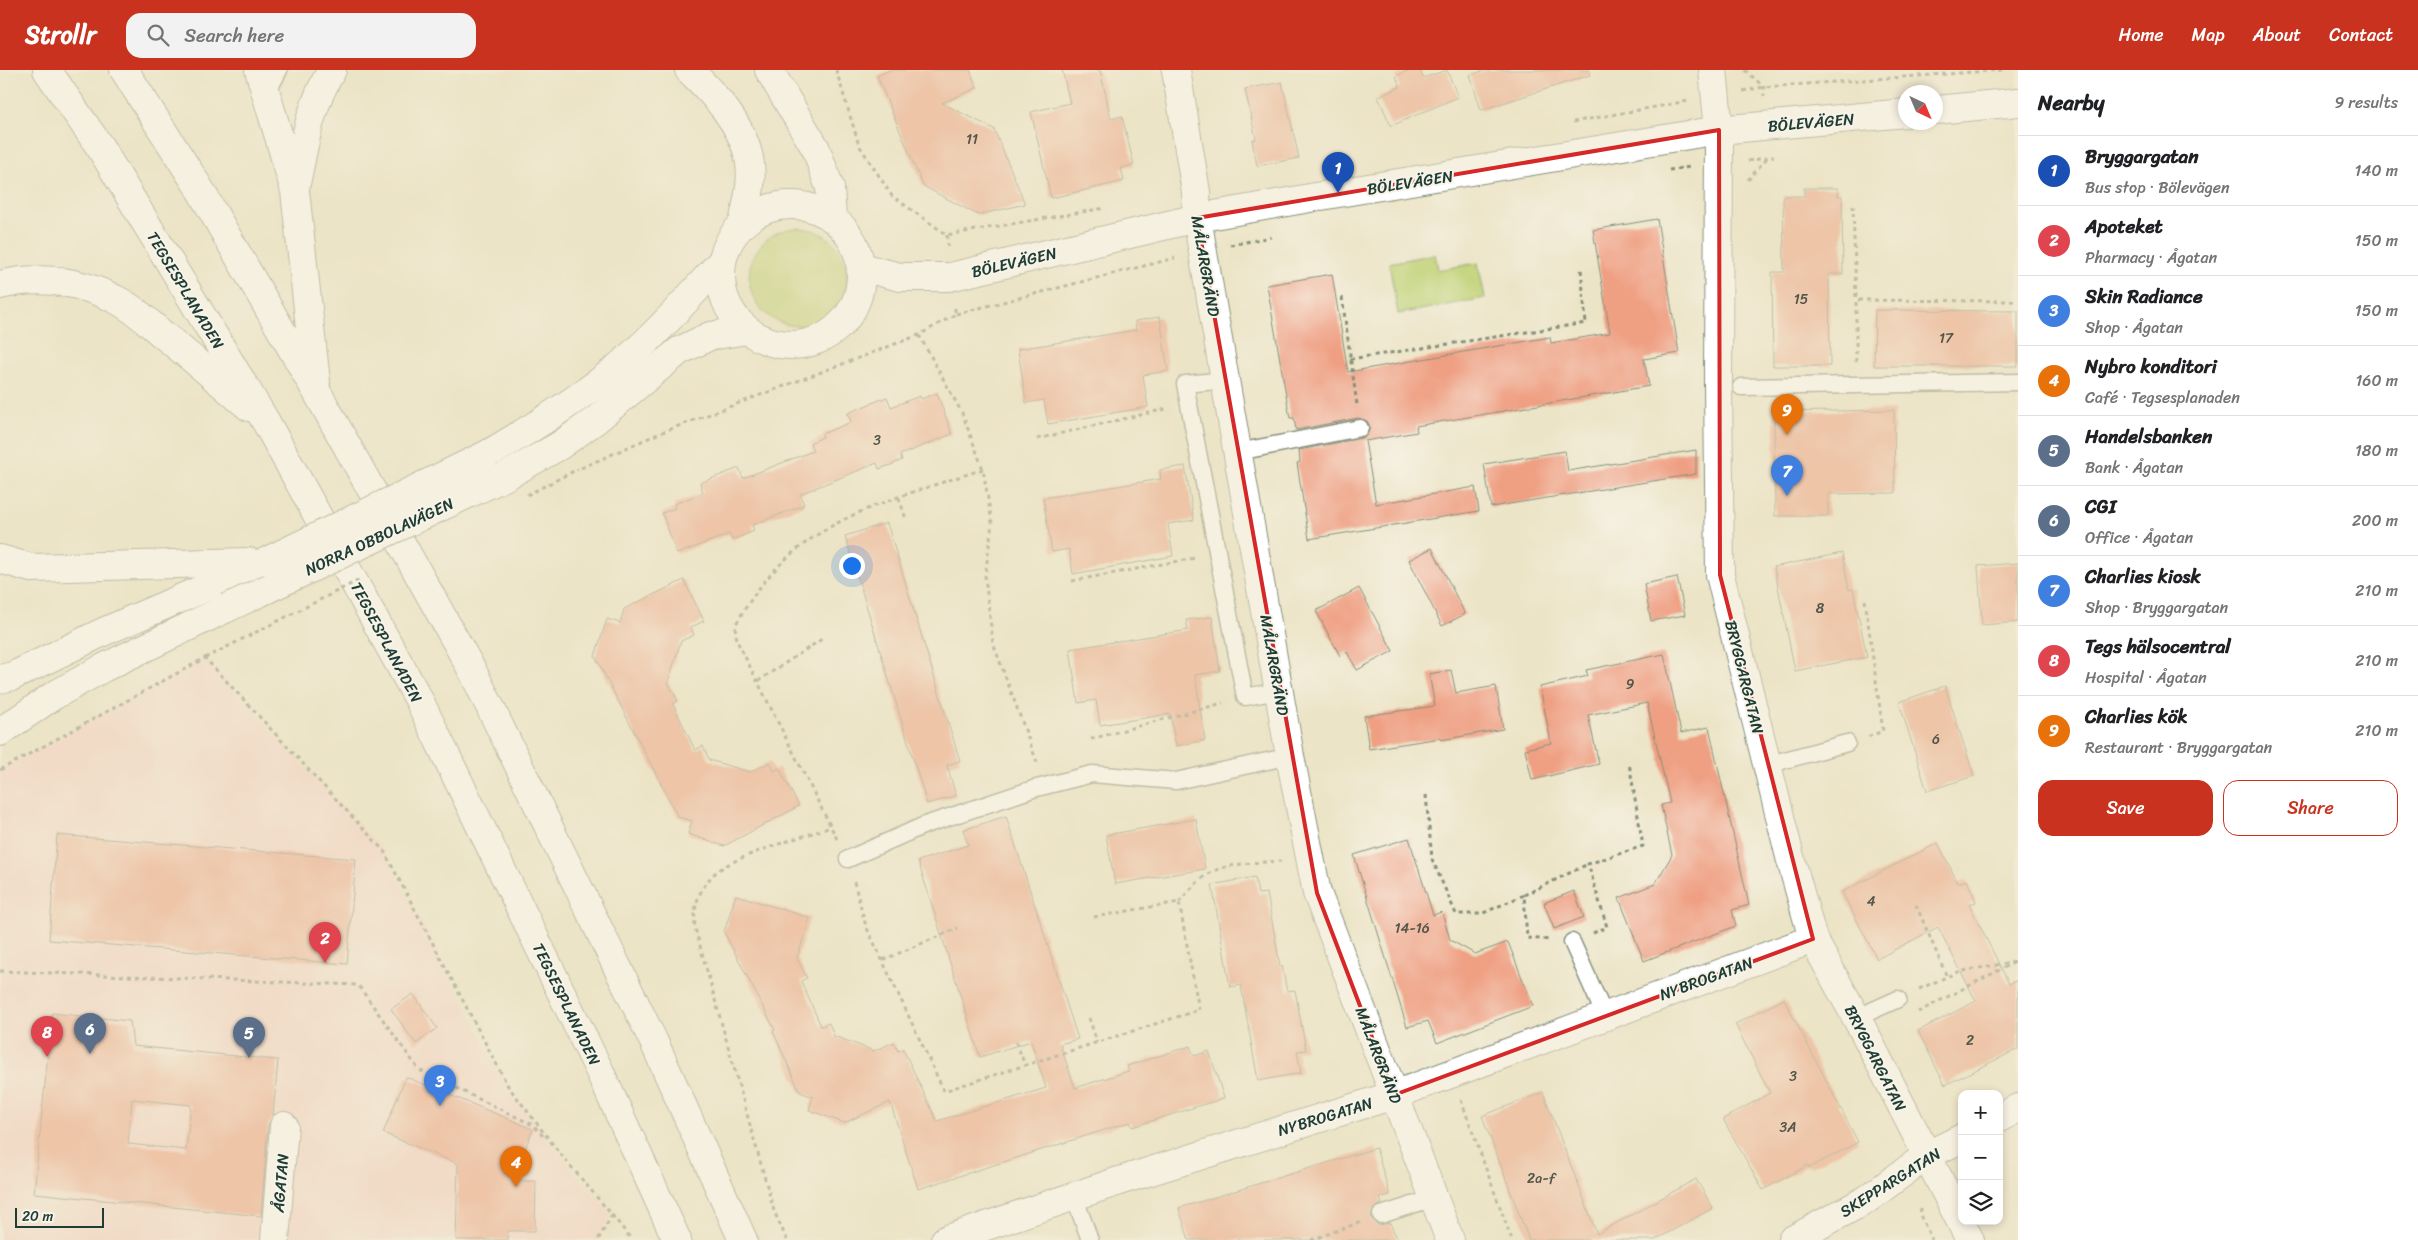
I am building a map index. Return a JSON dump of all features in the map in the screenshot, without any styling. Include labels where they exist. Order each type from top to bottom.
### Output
[{"type":"street","name":"TEGSESPLANADEN","points":[[47,70],[100,147],[266,422],[419,700],[600,1072],[677,1240]]},
{"type":"street","points":[[124,70],[198,186],[318,394],[472,670],[653,1040],[743,1240]]},
{"type":"street","points":[[295,191],[305,138],[314,108],[332,70]]},
{"type":"street","points":[[689,70],[712,93],[741,134],[750,159],[750,183],[743,224]]},
{"type":"street","points":[[769,70],[816,149],[830,188],[832,218]]},
{"type":"street","name":"MÅLARGRÄND","points":[[1176,70],[1196,192],[1197,218],[1309,859],[1317,893],[1450,1240]]},
{"type":"street","name":"BRYGGARGATAN","points":[[1713,70],[1719,130],[1718,385],[1720,575],[1813,939],[1856,1018],[1970,1240]]},
{"type":"street","points":[[268,78],[295,191],[318,394]]},
{"type":"street","points":[[1943,109],[2018,102]]},
{"type":"street","name":"BÖLEVÄGEN","points":[[861,268],[900,277],[950,277],[1197,218],[1719,130],[1898,114]]},
{"type":"street","points":[[796,205],[815,209],[832,218],[846,231],[856,248],[861,268],[860,288],[854,308],[842,324],[825,337],[806,344],[785,345],[765,340],[748,330],[736,319],[728,306],[721,277],[722,261],[727,247],[743,224],[768,209],[777,206],[796,205]]},
{"type":"street","name":"NORRA OBBOLAVÄGEN","points":[[0,679],[14,676],[103,632],[207,575],[267,561],[488,454],[541,423],[613,371],[660,329],[722,261]]},
{"type":"street","points":[[6,276],[87,287],[116,299],[178,346],[266,422]]},
{"type":"street","name":"NORRA OBBOLAVÄGEN","points":[[0,732],[53,696],[103,668],[504,477],[559,446],[597,419],[679,351],[710,336],[748,330]]},
{"type":"street","points":[[0,558],[31,568],[207,575]]},
{"type":"street","name":"NYBROGATAN","points":[[945,1240],[1074,1196],[1394,1094],[1813,939]]},
{"type":"street","points":[[2003,1116],[2018,1108]]},
{"type":"street","name":"ÅGATAN","points":[[275,1240],[284,1126]]},
{"type":"street","name":"SKEPPARGATAN","points":[[1792,1240],[1866,1200],[1926,1156],[1958,1140]]},
{"type":"lane","points":[[1226,380],[1185,384],[1245,697],[1279,691]]},
{"type":"lane","points":[[1742,386],[2018,382]]},
{"type":"lane","points":[[1238,452],[1360,428]]},
{"type":"lane","points":[[1767,765],[1847,743]]},
{"type":"lane","points":[[848,859],[925,825],[1046,786],[1092,774],[1176,781],[1290,756]]},
{"type":"lane","points":[[1572,942],[1605,1016]]},
{"type":"lane","points":[[1856,1018],[1898,999]]},
{"type":"lane","points":[[1074,1196],[1090,1240]]},
{"type":"lane","points":[[1381,1215],[1434,1198]]},
{"type":"path","points":[[836,70],[859,145],[892,196],[947,235]]},
{"type":"path","points":[[1745,70],[1764,87],[1766,159],[1746,182]]},
{"type":"path","points":[[1662,171],[1766,159],[1781,153]]},
{"type":"path","points":[[1853,205],[1856,385]]},
{"type":"path","points":[[956,314],[1204,251],[1272,236]]},
{"type":"path","points":[[1350,359],[1586,323],[1581,269]]},
{"type":"path","points":[[1342,297],[1360,428]]},
{"type":"path","points":[[1856,300],[2018,301]]},
{"type":"path","points":[[578,470],[660,433],[919,335],[962,413],[983,469],[992,524],[985,577],[994,643],[1046,786]]},
{"type":"path","points":[[1037,440],[1189,403]]},
{"type":"path","points":[[983,469],[863,510],[835,523],[808,541],[776,567],[757,590],[735,626],[737,641],[848,859],[866,926],[944,1091],[1199,1010],[1179,902]]},
{"type":"path","points":[[899,498],[906,519]]},
{"type":"path","points":[[1072,581],[1218,553]]},
{"type":"path","points":[[1847,743],[1883,731],[1865,600]]},
{"type":"path","points":[[758,681],[825,637]]},
{"type":"path","points":[[0,770],[205,658],[384,851],[508,1086],[558,1151]]},
{"type":"path","points":[[1091,740],[1245,697]]},
{"type":"path","points":[[1426,794],[1432,859],[1456,914],[1482,914],[1588,864],[1643,846],[1629,763]]},
{"type":"path","points":[[787,1240],[774,1211],[695,928],[694,912],[701,890],[714,874],[748,855],[831,828]]},
{"type":"path","points":[[1094,917],[1179,902],[1196,884],[1214,871],[1236,865],[1309,859]]},
{"type":"path","points":[[1524,895],[1527,938],[1572,942],[1607,927],[1588,864]]},
{"type":"path","points":[[1916,905],[1947,977]]},
{"type":"path","points":[[883,960],[958,928]]},
{"type":"path","points":[[1898,999],[1958,972],[2018,961]]},
{"type":"path","points":[[1916,1013],[2018,961]]},
{"type":"path","points":[[0,971],[358,985],[419,1070],[534,1125],[632,1240]]},
{"type":"path","points":[[1089,1018],[1097,1042]]},
{"type":"path","points":[[1016,1042],[1026,1065]]},
{"type":"path","points":[[1451,1074],[1512,1240]]},
{"type":"path","points":[[598,1240],[612,1215]]},
{"type":"path","points":[[1311,1240],[1381,1215]]},
{"type":"highlighted area","points":[[1719,130],[1720,575],[1813,939],[1394,1095],[1317,893],[1197,218]]},
{"type":"shaded area","points":[[205,658],[384,851],[508,1086],[558,1151],[612,1215],[598,1240],[0,1240],[0,770]]},
{"type":"green space","points":[[798,228],[817,232],[833,242],[843,258],[847,277],[843,296],[833,312],[817,322],[798,326],[779,322],[763,312],[753,296],[749,277],[753,258],[763,242],[779,232]]},
{"type":"green space","points":[[1435,254],[1438,270],[1478,263],[1485,298],[1398,314],[1389,263]]},
{"type":"building","points":[[890,70],[970,70],[977,88],[942,103],[994,129],[1025,204],[978,215],[923,186],[877,76]]},
{"type":"building","points":[[1062,70],[1100,70],[1111,119],[1122,116],[1134,165],[1121,168],[1124,181],[1051,198],[1031,112],[1070,103]]},
{"type":"building","points":[[1410,70],[1420,70],[1423,78],[1447,70],[1458,97],[1391,126],[1378,97],[1400,87],[1396,76]]},
{"type":"building","points":[[1486,70],[1589,70],[1590,75],[1481,110],[1470,75]]},
{"type":"building","points":[[1282,82],[1299,158],[1257,166],[1252,140],[1256,139],[1245,89]]},
{"type":"building","points":[[1804,188],[1838,188],[1838,196],[1842,196],[1843,274],[1829,274],[1830,366],[1773,366],[1772,272],[1784,272],[1783,196],[1804,196]]},
{"type":"building","points":[[1657,219],[1679,353],[1644,359],[1649,386],[1416,426],[1417,432],[1365,441],[1376,504],[1475,487],[1479,511],[1309,539],[1297,463],[1300,462],[1299,450],[1362,438],[1367,435],[1370,427],[1367,421],[1358,418],[1296,430],[1294,418],[1290,418],[1267,285],[1332,274],[1348,372],[1550,337],[1551,343],[1610,333],[1593,230]]},
{"type":"building","points":[[1875,310],[2018,311],[2018,366],[1874,366]]},
{"type":"building","points":[[1160,317],[1168,371],[1143,375],[1148,407],[1048,424],[1044,400],[1026,403],[1018,349],[1136,330],[1135,321]]},
{"type":"building","points":[[937,393],[952,434],[900,455],[902,460],[891,465],[879,469],[877,463],[800,494],[804,505],[752,525],[754,531],[732,540],[729,534],[677,554],[662,513],[675,508],[674,504],[703,493],[700,483],[739,468],[743,478],[813,451],[810,443],[823,437],[822,434],[851,422],[848,413],[887,397],[891,407],[920,396],[921,399]]},
{"type":"building","points":[[1894,410],[1895,493],[1828,494],[1828,516],[1775,516],[1774,412]]},
{"type":"building","points":[[1696,450],[1696,474],[1491,507],[1484,464],[1565,451],[1568,471]]},
{"type":"building","points":[[1185,466],[1194,520],[1168,524],[1173,556],[1073,574],[1069,549],[1052,552],[1043,498],[1161,479],[1160,470]]},
{"type":"building","points":[[887,523],[960,761],[947,765],[956,796],[927,804],[845,536]]},
{"type":"building","points":[[1432,548],[1465,614],[1442,626],[1409,560]]},
{"type":"building","points":[[1842,553],[1849,590],[1853,589],[1867,657],[1795,671],[1774,567]]},
{"type":"building","points":[[2018,563],[2018,622],[1982,625],[1978,566]]},
{"type":"building","points":[[1677,577],[1685,615],[1651,621],[1644,584]]},
{"type":"building","points":[[684,580],[704,621],[691,627],[694,635],[681,641],[668,682],[678,701],[673,704],[695,750],[703,746],[709,760],[750,772],[770,762],[774,771],[779,768],[799,806],[724,846],[688,834],[692,821],[678,817],[595,656],[607,619],[620,623],[624,609]]},
{"type":"building","points":[[1359,588],[1393,651],[1357,670],[1347,652],[1340,656],[1316,611]]},
{"type":"building","points":[[1212,617],[1220,671],[1195,675],[1205,740],[1176,746],[1170,714],[1100,725],[1096,700],[1078,703],[1070,649],[1188,630],[1186,620]]},
{"type":"building","points":[[1664,654],[1681,733],[1709,727],[1749,905],[1732,910],[1736,926],[1644,961],[1619,898],[1655,884],[1672,855],[1661,805],[1670,803],[1647,703],[1588,715],[1599,764],[1532,780],[1525,749],[1551,743],[1540,687],[1588,676],[1586,670]]},
{"type":"building","points":[[1451,670],[1456,693],[1496,686],[1503,729],[1441,740],[1441,738],[1369,749],[1364,716],[1435,706],[1429,674]]},
{"type":"building","points":[[1945,686],[1974,776],[1927,791],[1899,702]]},
{"type":"building","points":[[1006,816],[1078,1039],[1060,1044],[1075,1088],[1129,1071],[1127,1066],[1190,1046],[1194,1056],[1209,1051],[1224,1098],[1132,1127],[1130,1122],[918,1189],[890,1102],[844,1123],[809,1110],[813,1097],[800,1092],[773,1031],[775,1030],[724,932],[736,895],[810,918],[797,958],[807,978],[801,981],[821,1026],[829,1023],[834,1036],[874,1051],[894,1042],[898,1051],[903,1049],[937,1121],[1046,1088],[1031,1041],[980,1057],[918,861],[968,845],[963,830]]},
{"type":"building","points":[[1196,819],[1205,869],[1115,884],[1106,835]]},
{"type":"building","points":[[57,835],[356,859],[347,964],[49,940]]},
{"type":"building","points":[[1409,838],[1433,915],[1442,912],[1450,940],[1475,954],[1508,942],[1533,1006],[1437,1043],[1428,1021],[1407,1027],[1354,855]]},
{"type":"building","points":[[1938,843],[1958,883],[1967,880],[1976,902],[1969,904],[2009,984],[2018,980],[2018,1049],[1945,1085],[1918,1031],[1976,1001],[1938,927],[1877,959],[1842,892]]},
{"type":"building","points":[[1255,877],[1258,894],[1267,893],[1280,966],[1282,966],[1287,991],[1295,990],[1306,1050],[1297,1051],[1301,1073],[1258,1081],[1241,985],[1230,987],[1212,885]]},
{"type":"building","points":[[1574,891],[1584,917],[1554,929],[1544,903]]},
{"type":"building","points":[[413,994],[437,1028],[416,1044],[391,1009]]},
{"type":"building","points":[[1784,999],[1858,1142],[1809,1168],[1808,1165],[1763,1190],[1723,1119],[1770,1093],[1735,1024]]},
{"type":"building","points":[[52,1013],[130,1021],[133,1046],[278,1060],[273,1116],[268,1125],[261,1216],[34,1193]],"holes":[[[132,1099],[191,1105],[186,1150],[128,1144]]]},
{"type":"building","points":[[406,1077],[533,1129],[512,1181],[536,1181],[535,1231],[508,1231],[508,1240],[456,1240],[458,1164],[383,1133]]},
{"type":"building","points":[[1543,1092],[1597,1234],[1696,1179],[1713,1208],[1655,1240],[1529,1240],[1482,1116]]},
{"type":"building","points":[[1376,1148],[1390,1195],[1380,1198],[1382,1204],[1373,1209],[1371,1218],[1378,1225],[1390,1223],[1398,1240],[1189,1240],[1179,1208]]},
{"type":"place","name":"Bryggargatan","points":[[1338,193]]},
{"type":"place","name":"Charlies kök","points":[[1787,435]]},
{"type":"place","name":"Charlies kiosk","points":[[1787,496]]},
{"type":"place","name":"Apoteket","points":[[325,963]]},
{"type":"place","name":"CGI","points":[[90,1054]]},
{"type":"place","name":"Tegs hälsocentral","points":[[47,1057]]},
{"type":"place","name":"Handelsbanken","points":[[249,1058]]},
{"type":"place","name":"Skin Radiance","points":[[440,1106]]},
{"type":"place","name":"Nybro konditori","points":[[516,1187]]}]
